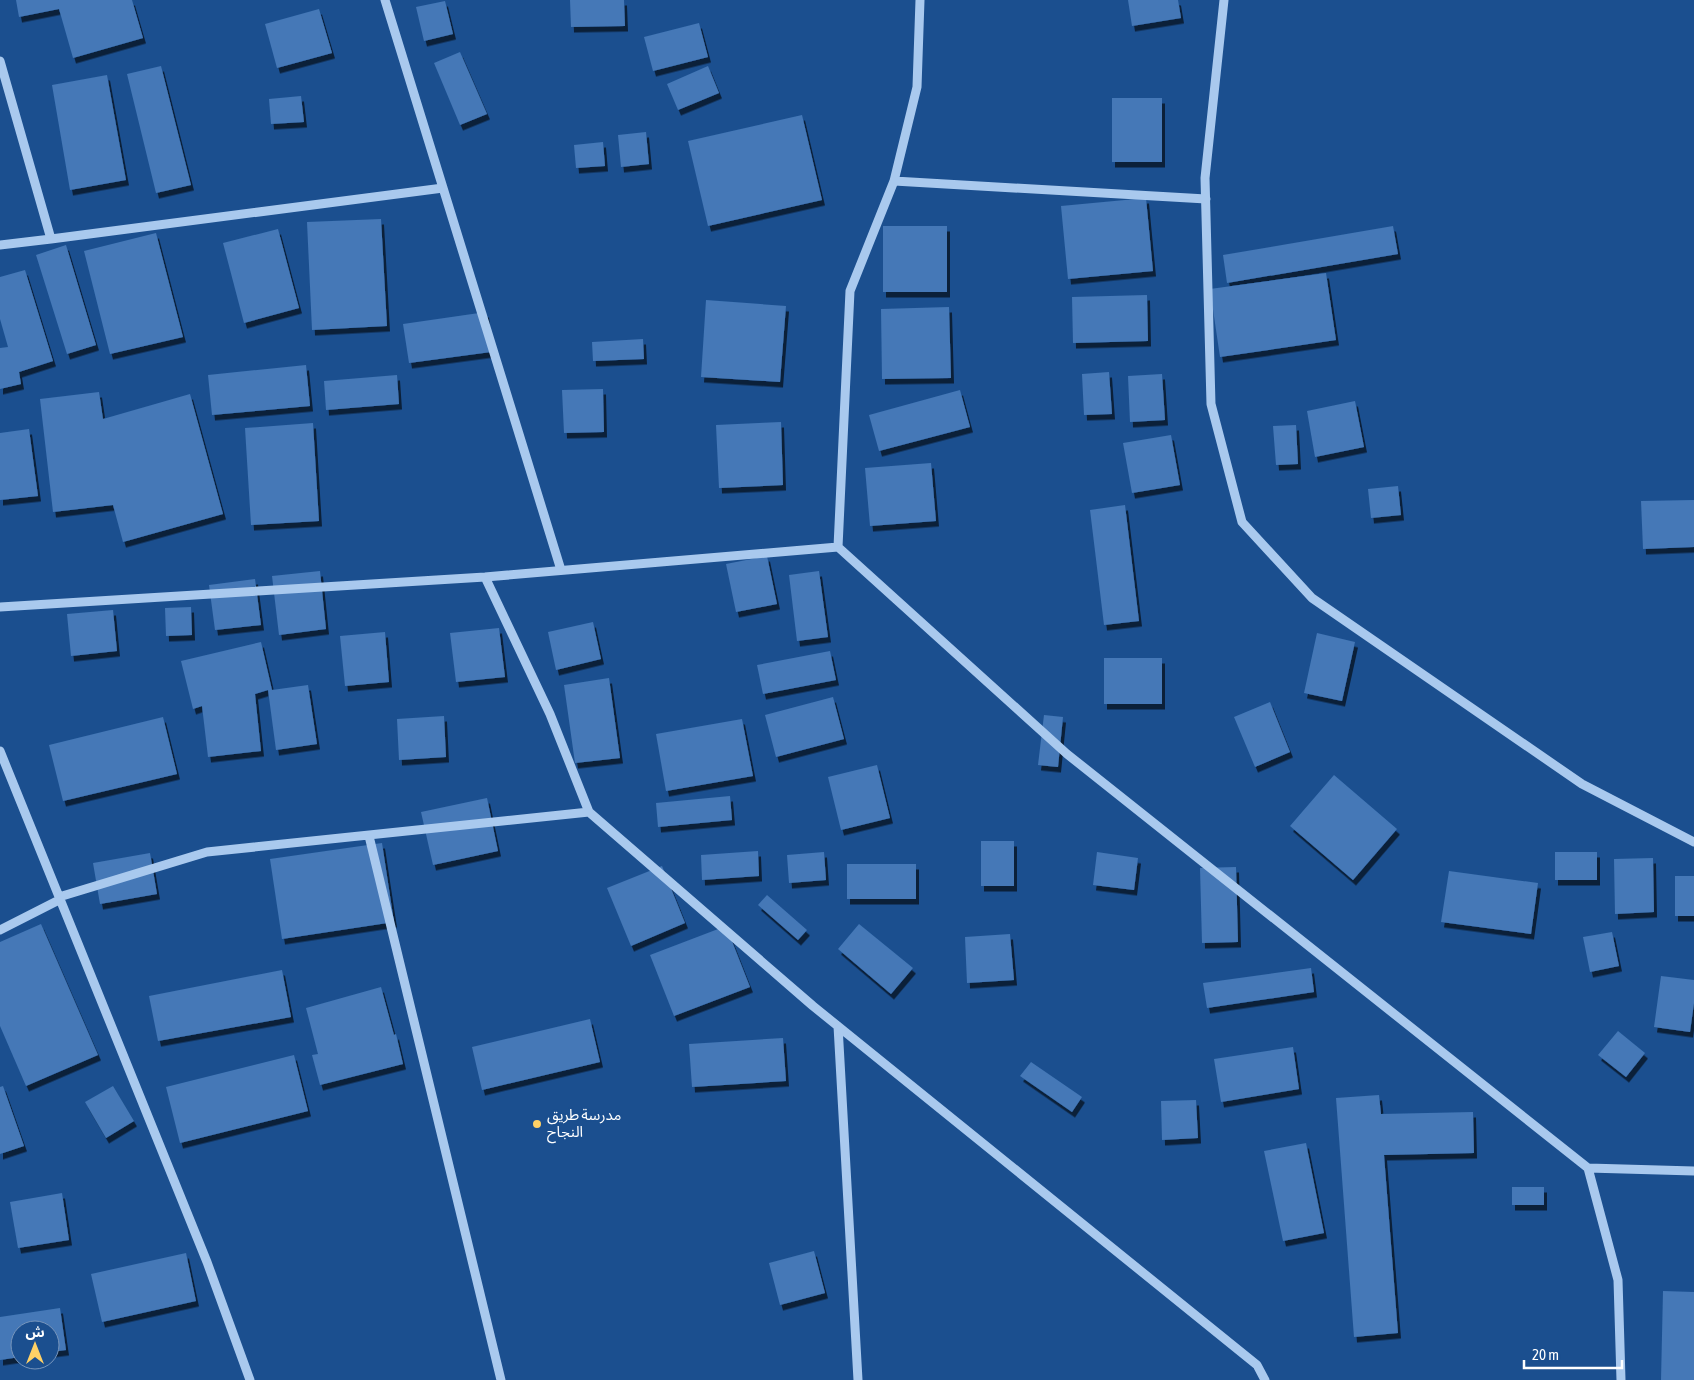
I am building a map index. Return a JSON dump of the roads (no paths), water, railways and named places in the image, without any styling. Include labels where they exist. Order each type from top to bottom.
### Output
[{"type":"street","points":[[385,0],[561,570]]},
{"type":"street","points":[[838,547],[850,291],[894,181],[917,87],[920,0]]},
{"type":"street","points":[[1224,0],[1205,178],[1211,404],[1242,522],[1312,598],[1582,784],[1694,842]]},
{"type":"street","points":[[0,61],[50,239]]},
{"type":"street","points":[[894,181],[1206,199]]},
{"type":"street","points":[[0,245],[443,188]]},
{"type":"street","points":[[0,607],[485,577],[838,547],[1067,754],[1588,1168],[1618,1280],[1621,1380]]},
{"type":"street","points":[[485,577],[550,714],[589,812],[813,1006],[1257,1365],[1265,1380]]},
{"type":"street","points":[[0,751],[207,1262],[250,1380]]},
{"type":"street","points":[[0,930],[59,900],[59,897],[207,852],[589,812]]},
{"type":"street","points":[[369,836],[501,1380]]},
{"type":"street","points":[[838,1026],[858,1380]]},
{"type":"street","points":[[1588,1168],[1694,1171]]},
{"type":"place","name":"مدرسة طريق النجاح","points":[[537,1124]]}]
